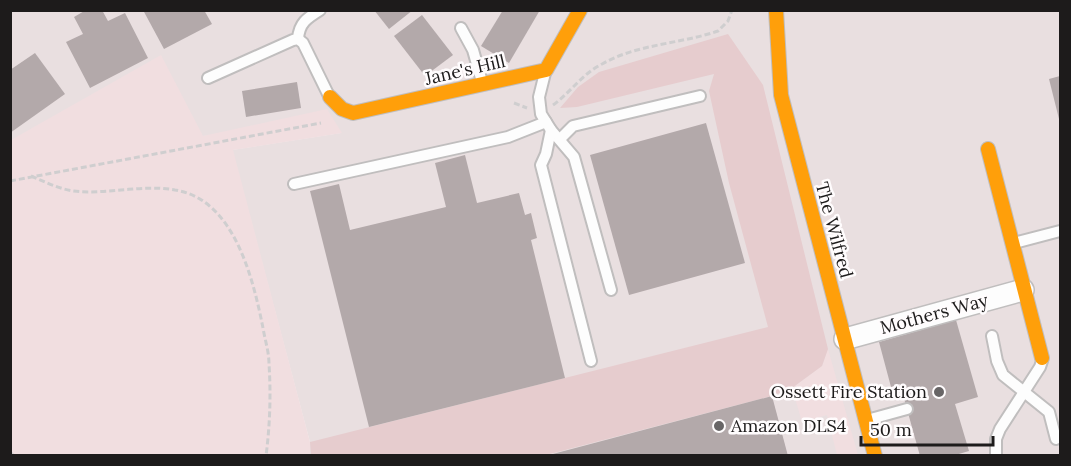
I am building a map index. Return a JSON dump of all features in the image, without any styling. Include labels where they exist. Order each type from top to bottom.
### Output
[{"type":"street","points":[[546,70],[580,10]]},
{"type":"street","name":"The Wilfred","points":[[776,10],[781,95],[875,456]]},
{"type":"street","name":"Jane's Hill","points":[[345,111],[353,113],[483,86],[546,70]]},
{"type":"street","points":[[330,97],[345,111]]},
{"type":"street","points":[[988,149],[1042,358]]},
{"type":"street","name":"Mothers Way","points":[[844,339],[1023,290]]},
{"type":"lane","points":[[298,39],[303,21],[320,10]]},
{"type":"lane","points":[[461,28],[473,50],[483,86]]},
{"type":"lane","points":[[208,78],[298,39]]},
{"type":"lane","points":[[298,39],[303,43],[330,97]]},
{"type":"lane","points":[[546,70],[539,97],[541,114],[574,157],[611,290]]},
{"type":"lane","points":[[560,139],[573,126],[700,96]]},
{"type":"lane","points":[[294,184],[508,137],[548,126]]},
{"type":"lane","points":[[548,126],[546,154],[541,165],[591,361]]},
{"type":"lane","points":[[1012,243],[1060,231]]},
{"type":"lane","points":[[992,336],[997,361],[1003,375],[1049,412],[1056,439]]},
{"type":"lane","points":[[996,456],[996,439],[1000,429],[1040,367],[1042,358]]},
{"type":"lane","points":[[866,420],[907,409]]},
{"type":"path","points":[[10,181],[324,123],[345,111]]},
{"type":"path","points":[[31,176],[53,186],[75,191],[156,188],[182,191],[204,201],[222,218],[237,243],[256,293],[269,362],[269,431],[266,456]]},
{"type":"path","points":[[10,452],[14,456]]},
{"type":"shaded area","points":[[11,11],[1060,11],[1060,455],[310,455],[310,442],[232,150],[341,133],[11,140]]},
{"type":"shaded area","points":[[728,34],[763,85],[828,349],[822,366],[792,388],[772,396],[546,455],[311,455],[310,442],[768,327],[729,183],[709,91],[714,74],[577,107],[560,108],[578,87],[599,72]]},
{"type":"shaded area","points":[[161,55],[203,136],[327,109],[342,133],[233,150],[310,442],[310,455],[11,456],[11,140]]},
{"type":"shaded area","points":[[828,349],[858,455],[837,455],[827,415],[802,422],[792,388],[822,366]]},
{"type":"building","points":[[86,10],[102,10],[108,21],[125,13],[148,58],[90,88],[66,42],[83,34],[74,17]]},
{"type":"building","points":[[143,10],[204,10],[212,24],[164,49]]},
{"type":"building","points":[[374,10],[413,10],[389,29]]},
{"type":"building","points":[[503,10],[540,10],[509,63],[481,46]]},
{"type":"building","points":[[422,15],[453,55],[425,76],[394,36]]},
{"type":"building","points":[[35,53],[65,94],[10,133],[10,70]]},
{"type":"building","points":[[1060,76],[1060,123],[1049,79]]},
{"type":"building","points":[[297,82],[301,108],[246,117],[242,91]]},
{"type":"building","points":[[706,123],[745,263],[629,295],[590,155]]},
{"type":"building","points":[[465,155],[477,203],[519,193],[525,215],[531,213],[537,238],[531,240],[565,378],[369,427],[310,191],[339,184],[350,230],[446,207],[435,163]]},
{"type":"building","name":"Ossett Fire Station","points":[[956,320],[978,397],[955,404],[969,451],[952,456],[920,456],[900,384],[891,387],[879,342]]},
{"type":"building","name":"Amazon DLS4","points":[[772,396],[788,456],[549,456],[549,455]]},
{"type":"traffic: slow","points":[[330,97],[342,109],[353,113],[546,70],[580,10]]},
{"type":"traffic: slow","points":[[776,10],[781,95],[875,456]]},
{"type":"traffic: slow","points":[[988,149],[1042,358]]},
{"type":"place","name":"Ossett Fire Station","points":[[939,392]]},
{"type":"place","name":"Amazon DLS4","points":[[719,426]]}]
